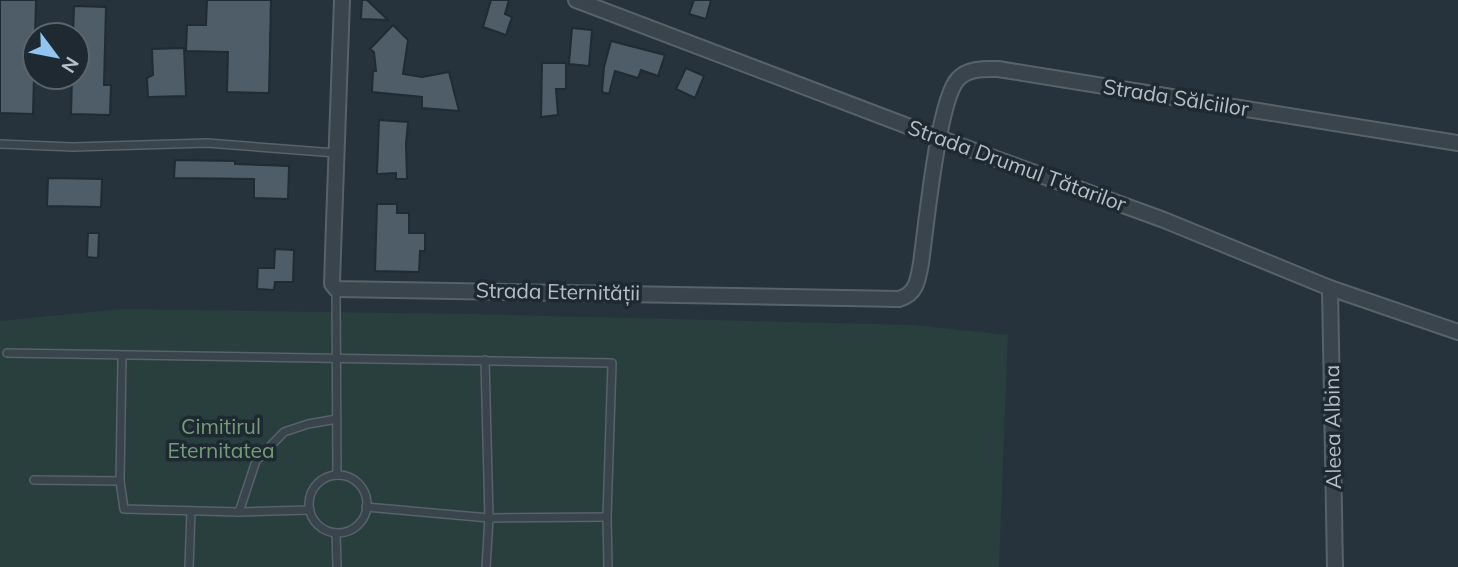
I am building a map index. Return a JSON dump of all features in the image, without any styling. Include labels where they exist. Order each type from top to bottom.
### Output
[{"type":"street","points":[[337,289],[332,284],[342,0]]},
{"type":"street","name":"Strada Drumul Tătarilor","points":[[576,0],[1164,220],[1330,288],[1458,331]]},
{"type":"street","name":"Strada Sălciilor","points":[[939,138],[945,106],[956,81],[966,72],[991,69],[1458,143]]},
{"type":"street","name":"Strada Eternității","points":[[337,289],[900,299],[908,297],[916,287],[921,263],[939,138]]},
{"type":"street","name":"Aleea Albina","points":[[1330,288],[1335,567]]},
{"type":"lane","points":[[0,144],[73,147],[207,143],[336,153]]},
{"type":"lane","points":[[337,289],[337,475]]},
{"type":"lane","points":[[7,353],[612,363],[608,567]]},
{"type":"lane","points":[[122,356],[120,481],[124,509],[191,512],[310,510]]},
{"type":"lane","points":[[485,360],[489,518],[486,567]]},
{"type":"lane","points":[[239,512],[256,461],[284,432],[337,419]]},
{"type":"lane","points":[[337,475],[351,478],[359,484],[365,492],[366,507],[362,520],[355,527],[336,533],[319,526],[310,510],[312,492],[317,484],[337,475]]},
{"type":"lane","points":[[34,480],[120,481]]},
{"type":"lane","points":[[366,507],[489,518],[607,517]]},
{"type":"lane","points":[[189,567],[191,512]]},
{"type":"lane","points":[[336,533],[337,567]]},
{"type":"green space","name":"Cimitirul Eternitatea","points":[[121,309],[913,325],[1008,335],[999,567],[0,567],[0,321]]},
{"type":"building","points":[[0,0],[36,0],[35,21],[21,21],[21,91],[34,91],[33,114],[0,113]]},
{"type":"building","points":[[207,0],[271,0],[269,93],[227,92],[228,52],[186,51],[187,25],[206,25]]},
{"type":"building","points":[[362,0],[367,0],[388,20],[361,19]]},
{"type":"building","points":[[491,0],[509,0],[505,14],[512,17],[506,35],[483,27]]},
{"type":"building","points":[[694,0],[711,0],[706,19],[689,14]]},
{"type":"building","points":[[74,6],[106,7],[104,85],[111,85],[110,115],[71,114],[72,91],[91,91],[91,21],[73,21]]},
{"type":"building","points":[[393,25],[408,40],[403,74],[422,77],[449,72],[459,111],[422,108],[422,97],[372,92],[373,71],[376,71],[374,52],[370,49]]},
{"type":"building","points":[[572,28],[592,30],[589,66],[569,64]]},
{"type":"building","points":[[611,41],[665,55],[658,76],[641,70],[638,78],[615,71],[609,94],[602,92],[604,67]]},
{"type":"building","points":[[184,48],[186,96],[148,97],[147,78],[153,75],[152,49]]},
{"type":"building","points":[[542,63],[566,63],[566,89],[556,89],[558,115],[541,117]]},
{"type":"building","points":[[686,68],[704,76],[695,98],[676,89]]},
{"type":"building","points":[[379,120],[408,122],[407,179],[396,179],[396,173],[377,174]]},
{"type":"building","points":[[175,160],[235,161],[235,164],[289,166],[288,199],[254,198],[254,179],[174,178]]},
{"type":"building","points":[[48,178],[102,179],[101,207],[47,206]]},
{"type":"building","points":[[377,204],[397,204],[397,213],[409,213],[409,233],[425,233],[425,251],[420,251],[419,272],[375,271]]},
{"type":"building","points":[[88,233],[99,233],[98,258],[87,257]]},
{"type":"building","points":[[275,249],[294,250],[293,282],[275,282],[274,290],[257,289],[258,268],[274,268]]}]
